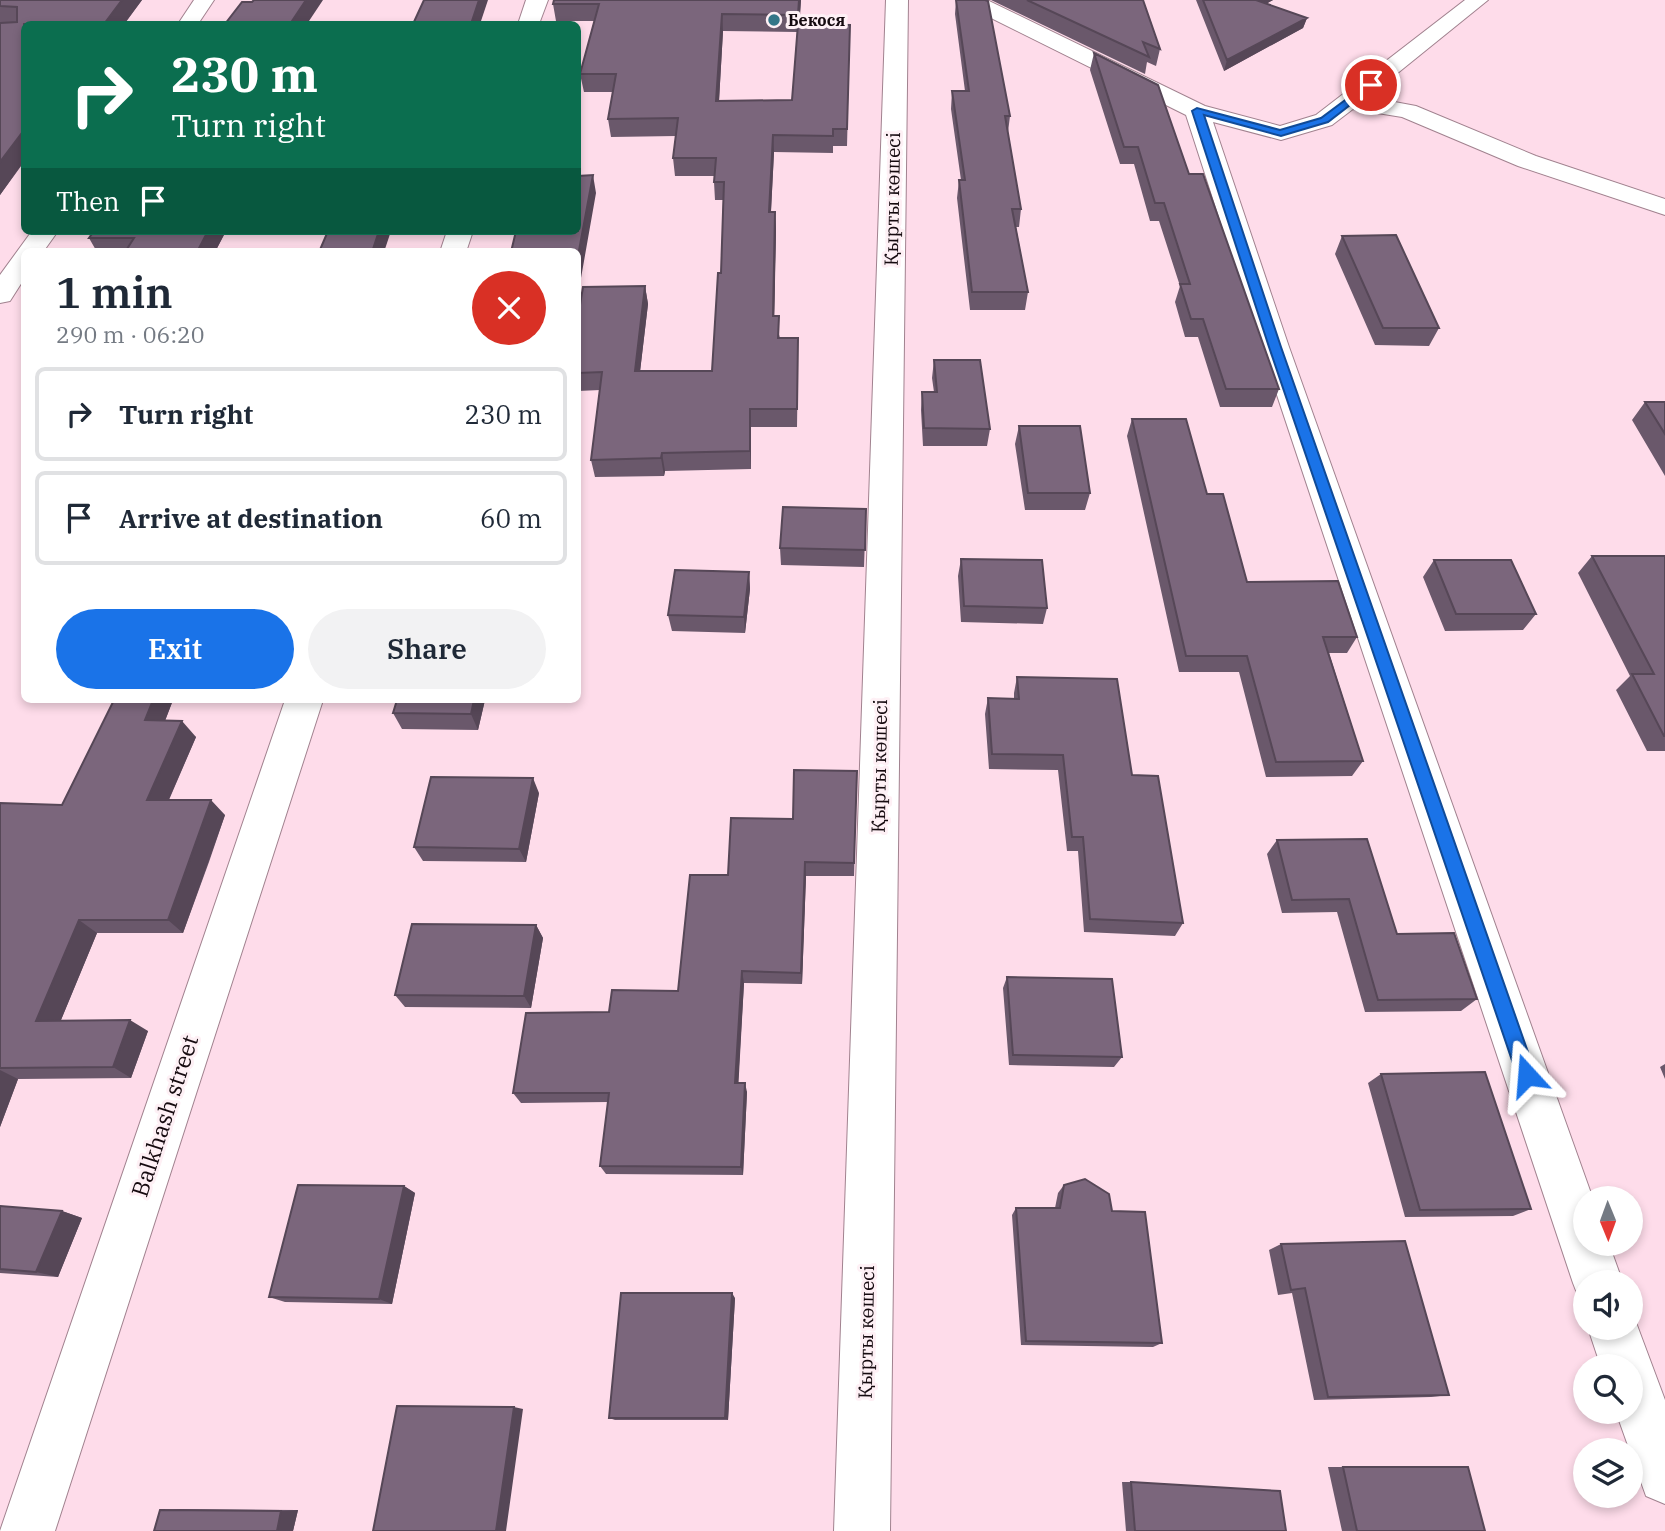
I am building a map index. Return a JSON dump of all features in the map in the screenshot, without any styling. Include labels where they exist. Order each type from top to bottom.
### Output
[{"type":"street","points":[[190,21],[204,0]]},
{"type":"street","points":[[530,21],[537,0]]},
{"type":"street","name":"Қырты көшесі","points":[[862,1531],[897,0]]},
{"type":"street","points":[[970,0],[1197,111],[1281,133],[1324,120],[1478,0]]},
{"type":"street","points":[[1350,102],[1408,111],[1527,161],[1665,207]]},
{"type":"street","points":[[1197,111],[1275,347],[1594,1270]]},
{"type":"street","points":[[0,295],[21,264]]},
{"type":"street","name":"Balkhash street","points":[[27,1531],[303,703]]},
{"type":"street","points":[[1643,1413],[1665,1477]]},
{"type":"building","points":[[0,0],[122,0],[106,21],[21,21],[21,134],[0,162],[0,23],[17,22],[17,7],[0,6]]},
{"type":"building","points":[[306,0],[292,21],[227,21],[242,2]]},
{"type":"building","points":[[424,0],[479,0],[472,21],[414,21]]},
{"type":"building","points":[[554,0],[799,0],[798,15],[722,14],[716,101],[792,100],[798,24],[850,25],[847,129],[833,129],[833,136],[773,135],[769,212],[775,212],[773,316],[779,316],[778,338],[798,338],[797,409],[750,409],[750,451],[662,453],[661,458],[591,460],[602,372],[581,373],[583,287],[645,286],[635,371],[712,371],[718,273],[721,273],[724,182],[714,182],[716,158],[673,158],[678,118],[608,119],[616,74],[581,74],[599,4],[553,4]]},
{"type":"building","points":[[956,0],[988,1],[1010,116],[1005,116],[1021,209],[1012,209],[1028,292],[972,292],[959,180],[965,180],[952,91],[969,91]]},
{"type":"building","points":[[1027,0],[1143,0],[1160,49],[1143,42],[1149,57]]},
{"type":"building","points":[[1203,0],[1256,0],[1307,18],[1227,60]]},
{"type":"building","points":[[1094,53],[1158,85],[1189,174],[1203,174],[1279,389],[1226,389],[1203,319],[1191,319],[1180,284],[1190,284],[1164,203],[1155,203],[1138,147],[1124,147]]},
{"type":"building","points":[[593,175],[579,248],[512,248],[515,235],[581,235],[581,176]]},
{"type":"building","points":[[91,235],[206,235],[199,248],[128,248],[134,238],[89,238]]},
{"type":"building","points":[[326,235],[378,235],[373,248],[321,248]]},
{"type":"building","points":[[1396,235],[1439,328],[1383,328],[1342,236]]},
{"type":"building","points":[[934,360],[980,360],[990,429],[924,428],[922,392],[937,392]]},
{"type":"building","points":[[1645,402],[1665,402],[1665,434]]},
{"type":"building","points":[[1132,419],[1186,419],[1207,494],[1223,494],[1247,582],[1338,581],[1357,637],[1323,637],[1363,761],[1276,762],[1247,656],[1186,656]]},
{"type":"building","points":[[1019,426],[1080,426],[1090,493],[1028,493]]},
{"type":"building","points":[[783,507],[866,509],[865,550],[780,548]]},
{"type":"building","points":[[1592,556],[1665,556],[1665,736],[1632,674],[1654,674]]},
{"type":"building","points":[[961,559],[1042,560],[1047,608],[964,606]]},
{"type":"building","points":[[1434,560],[1511,560],[1536,614],[1456,614]]},
{"type":"building","points":[[675,570],[749,572],[744,617],[668,615]]},
{"type":"building","points":[[1017,677],[1117,679],[1132,775],[1158,776],[1183,923],[1090,919],[1083,837],[1072,837],[1063,755],[992,754],[988,698],[1019,699]]},
{"type":"building","points":[[113,703],[152,703],[145,720],[182,721],[147,800],[211,800],[168,920],[79,920],[36,1021],[130,1020],[113,1067],[0,1068],[0,803],[62,805]]},
{"type":"building","points":[[396,703],[473,703],[471,714],[393,713]]},
{"type":"building","points":[[794,770],[857,771],[854,863],[805,862],[801,973],[742,971],[735,1083],[745,1083],[741,1167],[600,1166],[609,1093],[513,1093],[526,1013],[609,1012],[612,990],[678,991],[690,875],[728,875],[731,818],[793,819]]},
{"type":"building","points":[[431,777],[533,778],[519,849],[414,847]]},
{"type":"building","points":[[1367,839],[1397,934],[1454,933],[1477,999],[1378,1000],[1349,899],[1292,900],[1277,840]]},
{"type":"building","points":[[412,924],[536,925],[524,996],[395,995]]},
{"type":"building","points":[[1007,977],[1112,979],[1122,1057],[1013,1055]]},
{"type":"building","points":[[1485,1072],[1531,1209],[1420,1210],[1381,1074]]},
{"type":"building","points":[[1085,1179],[1109,1194],[1112,1211],[1145,1212],[1162,1343],[1026,1341],[1016,1208],[1060,1208],[1064,1185]]},
{"type":"building","points":[[298,1185],[404,1186],[379,1299],[269,1297]]},
{"type":"building","points":[[0,1206],[62,1211],[36,1272],[0,1269]]},
{"type":"building","points":[[1405,1241],[1449,1395],[1328,1397],[1305,1288],[1291,1290],[1281,1244]]},
{"type":"building","points":[[621,1293],[732,1293],[725,1418],[609,1418]]},
{"type":"building","points":[[397,1406],[514,1407],[496,1531],[373,1531]]},
{"type":"building","points":[[1343,1467],[1468,1467],[1485,1531],[1357,1531]]},
{"type":"building","points":[[1131,1482],[1280,1491],[1286,1531],[1135,1531]]},
{"type":"building","points":[[160,1510],[281,1511],[277,1531],[154,1531]]},
{"type":"place","name":"Бекося","points":[[774,20]]},
{"type":"route","points":[[1371,85],[1324,120],[1281,133],[1197,111],[1275,347],[1527,1075]]}]
